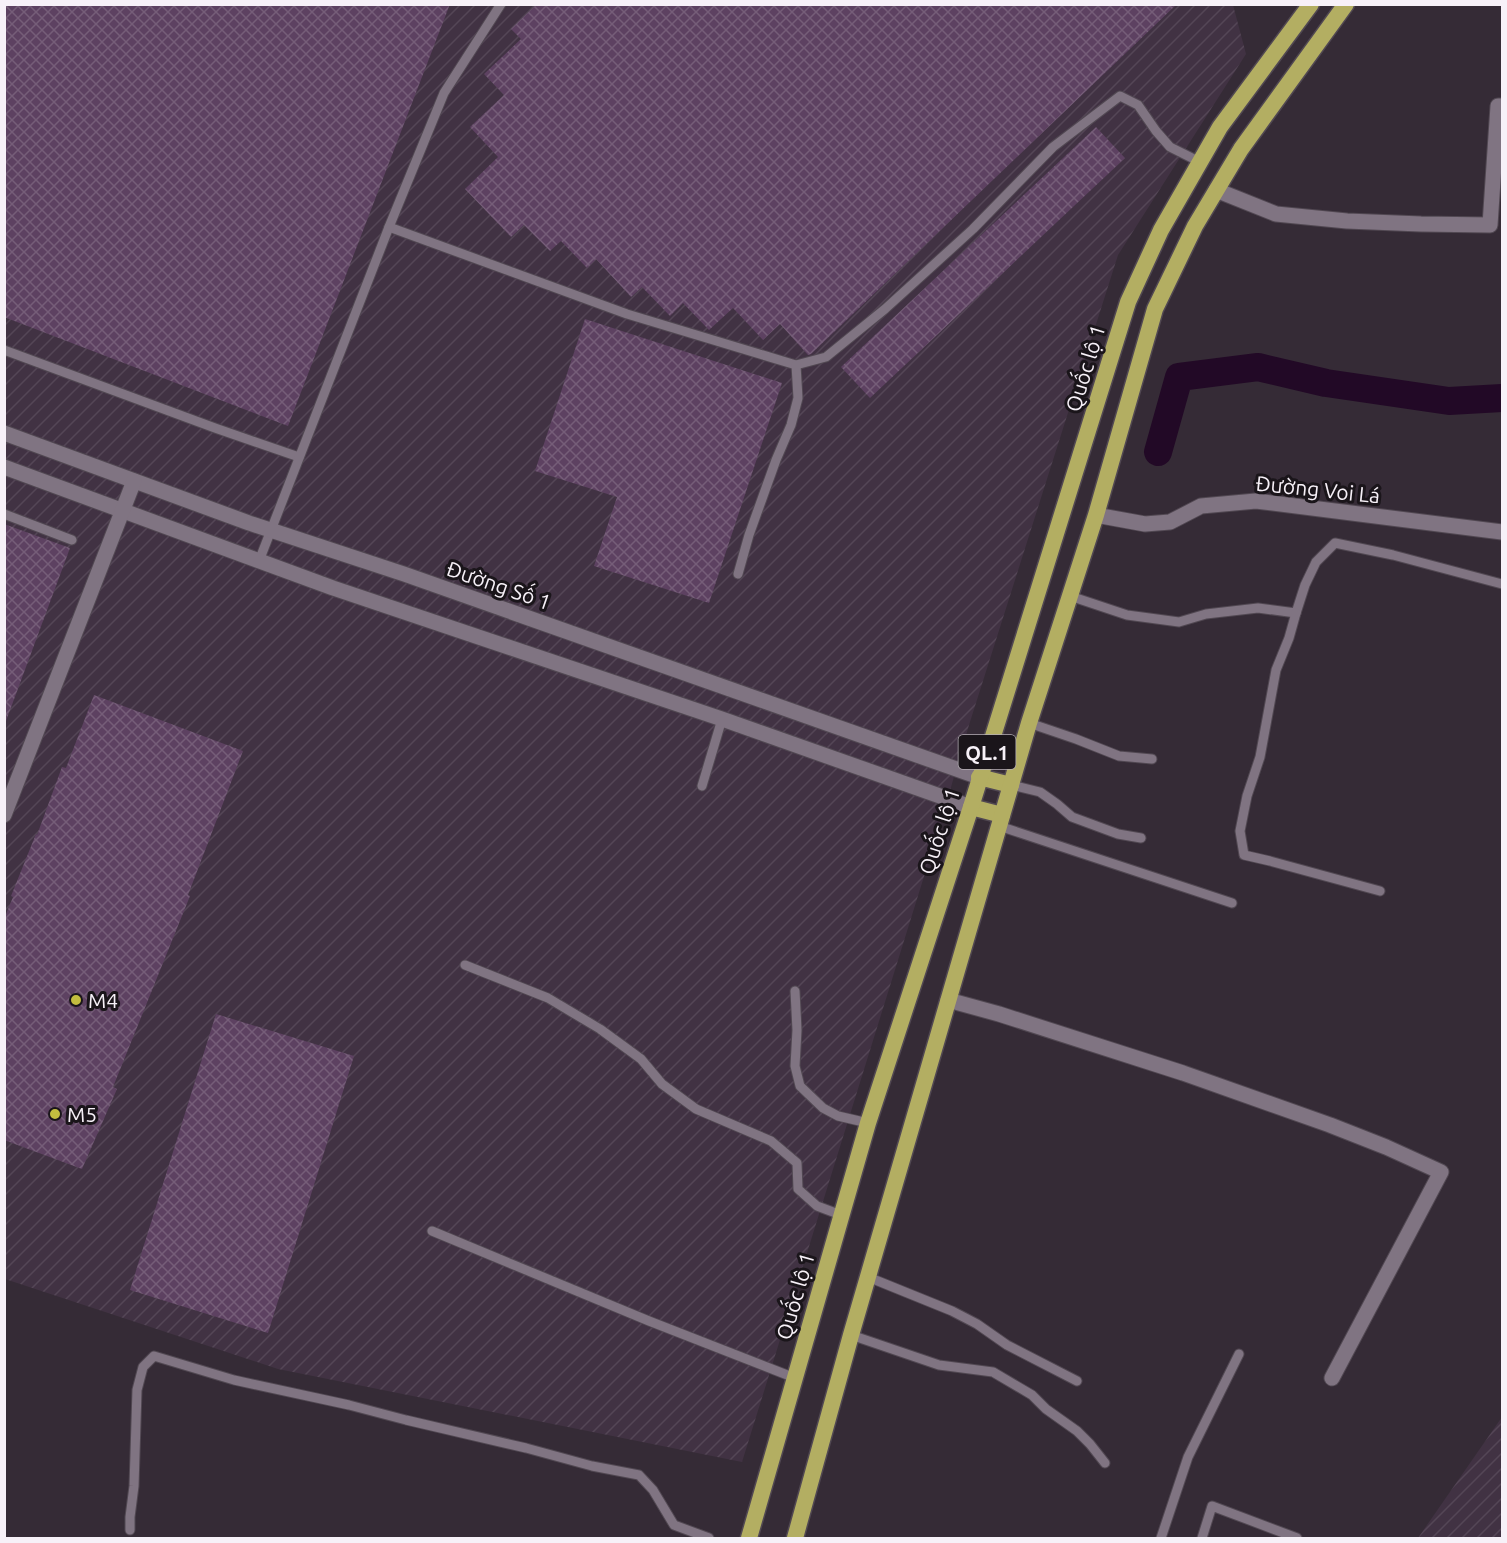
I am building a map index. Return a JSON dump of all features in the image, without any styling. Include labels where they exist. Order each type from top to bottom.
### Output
[{"type":"highway","name":"Quốc lộ 1","points":[[749,1539],[868,1123],[971,807],[1128,302],[1161,230],[1220,127],[1311,4]]},
{"type":"highway","name":"QL.1","points":[[795,1539],[851,1335],[1029,723],[1096,515],[1155,309],[1195,226],[1241,149],[1346,4]]},
{"type":"highway","points":[[979,777],[1011,785]]},
{"type":"highway","points":[[971,807],[1001,821]]},
{"type":"street","points":[[1216,190],[1276,214],[1358,221],[1490,225],[1498,106],[1503,105]]},
{"type":"street","name":"Đường Số 1","points":[[4,433],[249,523],[416,578],[979,777]]},
{"type":"street","points":[[4,467],[333,588],[722,719],[971,807]]},
{"type":"street","points":[[4,815],[134,481]]},
{"type":"street","name":"Đường Voi Lá","points":[[1096,515],[1145,524],[1170,522],[1201,506],[1256,501],[1503,532]]},
{"type":"street","points":[[948,1000],[1183,1073],[1349,1132],[1441,1172],[1332,1378]]},
{"type":"lane","points":[[259,561],[389,227],[444,93],[501,4]]},
{"type":"lane","points":[[389,227],[627,314],[796,365],[826,357],[885,309],[973,229],[1053,147],[1120,96],[1138,105],[1170,147],[1200,162]]},
{"type":"lane","points":[[4,350],[299,457]]},
{"type":"lane","points":[[738,574],[749,535],[791,425],[798,398],[796,365]]},
{"type":"lane","points":[[4,514],[72,540]]},
{"type":"lane","points":[[1380,891],[1244,855],[1240,831],[1247,796],[1260,757],[1276,670],[1289,638],[1305,585],[1316,562],[1335,543],[1393,555],[1503,584]]},
{"type":"lane","points":[[1070,596],[1127,615],[1179,622],[1206,614],[1258,608],[1296,613]]},
{"type":"lane","points":[[702,786],[722,719]]},
{"type":"lane","points":[[1029,723],[1119,756],[1152,759]]},
{"type":"lane","points":[[1011,785],[1040,792],[1072,817],[1118,834],[1142,838]]},
{"type":"lane","points":[[1001,821],[1232,903]]},
{"type":"lane","points":[[465,965],[548,998],[600,1029],[641,1059],[662,1084],[696,1109],[771,1141],[797,1163],[798,1189],[817,1206],[842,1215]]},
{"type":"lane","points":[[795,991],[797,1030],[795,1066],[800,1086],[823,1108],[838,1116],[868,1123]]},
{"type":"lane","points":[[432,1231],[649,1321],[795,1378]]},
{"type":"lane","points":[[868,1277],[952,1311],[977,1324],[1007,1345],[1077,1381]]},
{"type":"lane","points":[[851,1335],[939,1365],[993,1372],[1032,1395],[1046,1409],[1077,1431],[1105,1463]]},
{"type":"lane","points":[[1161,1539],[1188,1457],[1239,1354]]},
{"type":"lane","points":[[130,1530],[137,1390],[143,1367],[154,1356],[234,1380],[349,1405],[592,1466],[639,1475],[653,1490],[674,1525],[710,1539]]},
{"type":"lane","points":[[1202,1539],[1212,1506],[1297,1539]]},
{"type":"shaded area","points":[[5,5],[1233,5],[1246,54],[1118,255],[969,725],[742,1462],[278,1369],[5,1279]]},
{"type":"shaded area","points":[[1502,1417],[1502,1538],[1418,1538]]},
{"type":"building","points":[[4,4],[450,4],[288,426],[4,317]]},
{"type":"building","points":[[537,4],[1177,4],[808,355],[780,324],[763,340],[733,308],[709,330],[683,303],[670,316],[642,287],[631,297],[596,259],[587,268],[561,241],[550,251],[524,225],[511,237],[465,189],[498,157],[470,127],[504,95],[484,74],[521,39],[511,29]]},
{"type":"building","points":[[1096,127],[1125,158],[870,398],[841,367]]},
{"type":"building","points":[[585,319],[782,383],[709,603],[594,566],[617,497],[535,471]]},
{"type":"building","points":[[4,524],[70,548],[6,721],[4,720]]},
{"type":"building","points":[[94,695],[243,751],[188,895],[190,896],[113,1087],[117,1089],[82,1169],[4,1140],[4,919],[62,767],[66,768]]},
{"type":"building","points":[[216,1014],[354,1056],[268,1333],[130,1290]]},
{"type":"waterway","points":[[1158,452],[1179,377],[1258,367],[1326,383],[1449,401],[1502,398]]},
{"type":"place","name":"M4","points":[[76,1000]]},
{"type":"place","name":"M5","points":[[55,1114]]}]
